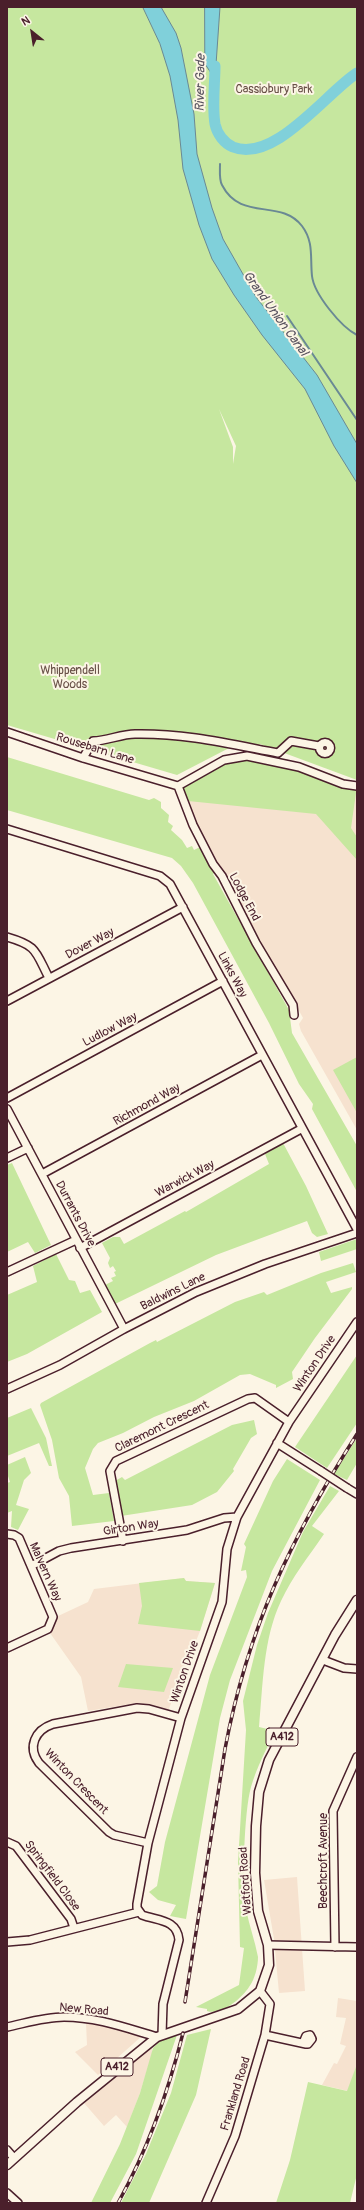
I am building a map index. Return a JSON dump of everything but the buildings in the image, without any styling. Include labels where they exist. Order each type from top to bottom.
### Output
[{"type":"main road","name":"Watford Road","points":[[260,1991],[269,1965],[268,1945],[258,1911],[255,1873],[256,1826],[259,1792],[269,1760],[357,1600]]},
{"type":"main road","name":"A412","points":[[7,2165],[119,2066],[159,2036],[238,2009],[260,1991]]},
{"type":"street","name":"Rousebarn Lane","points":[[7,732],[83,758],[178,786]]},
{"type":"street","points":[[83,758],[93,741],[133,734],[168,734],[278,753],[291,740],[319,746]]},
{"type":"street","points":[[178,786],[224,760],[247,756],[299,767],[356,786]]},
{"type":"street","name":"Lodge End","points":[[178,786],[193,825],[256,943],[292,1002],[294,1015]]},
{"type":"street","name":"Links Way","points":[[7,829],[160,876],[170,884],[301,1129],[357,1229]]},
{"type":"street","name":"Dover Way","points":[[7,1001],[183,907]]},
{"type":"street","points":[[7,937],[27,943],[33,947],[49,978]]},
{"type":"street","name":"Ludlow Way","points":[[7,1098],[223,981]]},
{"type":"street","name":"Richmond Way","points":[[42,1174],[262,1055]]},
{"type":"street","name":"Durrants Drive","points":[[7,1109],[124,1329]]},
{"type":"street","name":"Warwick Way","points":[[80,1248],[301,1129]]},
{"type":"street","points":[[7,1158],[28,1148]]},
{"type":"street","name":"Baldwins Lane","points":[[7,1389],[60,1365],[124,1329],[226,1278],[357,1233]]},
{"type":"street","points":[[7,1272],[76,1240]]},
{"type":"street","name":"Winton Drive","points":[[139,1912],[137,1904],[148,1843],[181,1718],[222,1602],[227,1549],[237,1517],[289,1422],[357,1322]]},
{"type":"street","name":"Claremont Crescent","points":[[123,1541],[110,1471],[116,1461],[248,1398],[255,1398],[289,1422]]},
{"type":"street","points":[[277,1443],[357,1494]]},
{"type":"street","name":"Girton Way","points":[[31,1566],[59,1551],[70,1548],[187,1530],[224,1518],[237,1517]]},
{"type":"street","name":"Malvern Way","points":[[7,1534],[14,1535],[19,1538],[53,1617],[48,1629],[7,1648]]},
{"type":"street","points":[[323,1660],[344,1668],[357,1669]]},
{"type":"street","name":"Winton Crescent","points":[[148,1843],[114,1835],[109,1832],[39,1763],[33,1750],[34,1740],[43,1728],[53,1724],[137,1708],[149,1709],[181,1718]]},
{"type":"street","name":"Beechcroft Avenue","points":[[335,1946],[333,1811],[357,1757]]},
{"type":"street","name":"Springfield Close","points":[[7,1842],[16,1846],[71,1919],[74,1928]]},
{"type":"street","points":[[139,1912],[146,1917],[168,1922],[177,1930],[179,1934],[179,1940],[163,2004],[159,2036]]},
{"type":"street","name":"Springfield Close","points":[[7,1942],[30,1940],[139,1912]]},
{"type":"street","points":[[268,1945],[357,1947]]},
{"type":"street","name":"Frankland Road","points":[[206,2203],[236,2136],[265,2035],[270,2004],[260,1991]]},
{"type":"street","name":"New Road","points":[[7,2027],[50,2018],[89,2019],[159,2036]]},
{"type":"street","points":[[265,2035],[303,2043]]},
{"type":"street","points":[[7,2150],[14,2158]]},
{"type":"street","points":[[7,2193],[18,2203]]},
{"type":"shaded area","points":[[201,768],[319,777],[334,786],[346,788],[357,786],[357,1130],[301,1031],[299,1024],[303,1018],[195,822],[186,801],[191,776]]},
{"type":"shaded area","points":[[184,1578],[186,1581],[215,1583],[200,1631],[168,1711],[137,1703],[88,1711],[81,1677],[50,1633],[56,1617],[88,1602],[94,1589]]},
{"type":"shaded area","points":[[297,1877],[305,1991],[279,1993],[274,1939],[264,1880]]},
{"type":"shaded area","points":[[338,1998],[357,2001],[357,2064],[348,2091],[322,2085],[334,2063],[337,2064],[346,2046],[340,2044],[346,2018],[336,2017]]},
{"type":"shaded area","points":[[86,2023],[106,2026],[142,2036],[98,2075],[75,2052],[87,2045]]},
{"type":"shaded area","points":[[152,2047],[152,2054],[140,2093],[127,2127],[116,2115],[104,2126],[84,2103]]},
{"type":"green space","points":[[7,7],[357,7],[357,780],[260,744],[253,752],[231,747],[177,775],[7,725]],"holes":[[[219,409],[236,446],[233,464],[233,447]]]},
{"type":"green space","points":[[7,757],[149,800],[154,798],[161,802],[161,808],[169,815],[168,822],[173,826],[171,830],[182,840],[187,848],[192,846],[194,850],[200,847],[216,872],[213,874],[289,1010],[292,1033],[357,1146],[357,1192],[312,1109],[313,1104],[299,1084],[269,1023],[193,883],[181,866],[172,858],[7,810]]},
{"type":"green space","points":[[230,759],[257,761],[284,766],[301,770],[341,787],[357,786],[351,828],[357,837],[357,860],[316,814],[188,801],[181,788],[186,782],[203,768],[215,762]]},
{"type":"green space","points":[[357,1057],[357,1113],[333,1070]]},
{"type":"green space","points":[[283,1143],[306,1186],[328,1234],[317,1237],[312,1233],[307,1221],[216,1255],[115,1304],[105,1285],[113,1281],[111,1278],[116,1276],[114,1272],[116,1271],[113,1266],[110,1268],[108,1263],[110,1258],[102,1243],[113,1237],[120,1237],[124,1244],[185,1211],[186,1212],[269,1164],[265,1154]]},
{"type":"green space","points":[[12,1163],[51,1245],[35,1253],[28,1242],[7,1252],[7,1165]]},
{"type":"green space","points":[[357,1239],[357,1249],[321,1261],[319,1252]]},
{"type":"green space","points":[[56,1254],[69,1280],[75,1281],[80,1293],[90,1290],[102,1312],[27,1354],[7,1362],[7,1295],[37,1282],[33,1266]]},
{"type":"green space","points":[[353,1263],[356,1272],[326,1282],[331,1293],[352,1287],[352,1289],[315,1338],[292,1372],[293,1379],[276,1388],[276,1385],[250,1374],[240,1375],[194,1401],[154,1417],[123,1433],[98,1443],[93,1449],[85,1468],[93,1495],[109,1493],[114,1521],[72,1526],[69,1496],[59,1478],[52,1440],[40,1405],[41,1403],[150,1343],[156,1340],[157,1342],[235,1302],[264,1292],[267,1295],[321,1273]]},
{"type":"green space","points":[[357,1355],[357,1423],[327,1468],[295,1447]]},
{"type":"green space","points":[[31,1408],[46,1438],[52,1466],[49,1466],[39,1443],[7,1456],[7,1418]]},
{"type":"green space","points":[[254,1420],[257,1434],[251,1438],[233,1469],[234,1471],[217,1492],[192,1505],[121,1516],[115,1481],[122,1477],[125,1480],[232,1425]]},
{"type":"green space","points":[[357,1438],[357,1463],[347,1480],[334,1474]]},
{"type":"green space","points":[[25,1457],[31,1473],[24,1480],[16,1505],[29,1509],[18,1530],[11,1527],[12,1511],[7,1513],[7,1483],[10,1482],[7,1473],[7,1465]]},
{"type":"green space","points":[[287,1459],[320,1480],[272,1571],[230,1680],[220,1718],[186,1919],[170,1916],[176,1905],[158,1900],[149,1892],[157,1886],[165,1842],[210,1675],[247,1577],[246,1570],[241,1571],[246,1547],[244,1544],[273,1481]]},
{"type":"green space","points":[[330,1486],[339,1491],[312,1526],[324,1534],[285,1592],[275,1616],[267,1646],[259,1727],[276,1731],[262,1758],[251,1787],[244,1848],[246,1909],[258,1957],[257,1968],[251,1984],[236,2001],[225,2009],[213,2012],[207,2011],[207,2009],[196,2007],[239,1985],[244,1948],[240,1947],[238,1862],[246,1730],[243,1701],[257,1645],[268,1613],[303,1532]]},
{"type":"green space","points":[[184,1578],[186,1581],[215,1583],[200,1631],[138,1624],[142,1606],[139,1583]]},
{"type":"green space","points":[[126,1664],[173,1668],[164,1692],[118,1687]]},
{"type":"green space","points":[[211,2029],[196,2095],[149,2203],[121,2203],[146,2154],[171,2093],[187,2035]]},
{"type":"green space","points":[[177,2035],[136,2154],[110,2203],[91,2203],[120,2144],[140,2093],[153,2048],[160,2041]]},
{"type":"green space","points":[[357,2064],[357,2174],[350,2203],[276,2203],[290,2160],[308,2082],[347,2091]]},
{"type":"water","points":[[143,7],[161,7],[176,33],[181,48],[194,114],[197,154],[212,208],[223,239],[256,297],[317,375],[357,444],[357,483],[334,446],[305,389],[262,335],[234,295],[212,259],[199,225],[183,169],[178,120],[170,76],[160,44]]},
{"type":"water","points":[[205,7],[220,7],[215,79],[205,64]]},
{"type":"waterway","name":"River Gade","points":[[215,66],[214,110],[217,131],[224,141],[233,147],[249,149],[265,145],[282,136],[299,124],[357,73]]},
{"type":"waterway","points":[[220,164],[221,183],[230,196],[239,203],[250,207],[283,213],[293,218],[302,226],[306,232],[310,244],[312,276],[318,292],[336,318],[357,335]]},
{"type":"waterway","name":"Grand Union Canal","points":[[287,316],[357,420]]},
{"type":"railway","points":[[185,2002],[225,1749],[246,1663],[259,1623],[292,1547],[333,1472],[357,1434]]},
{"type":"railway","points":[[118,2203],[148,2141],[164,2099],[183,2033]]},
{"type":"park label","name":"Cassiobury Park","points":[[274,90]]},
{"type":"park label","name":"Whippendell Woods","points":[[70,678]]}]
